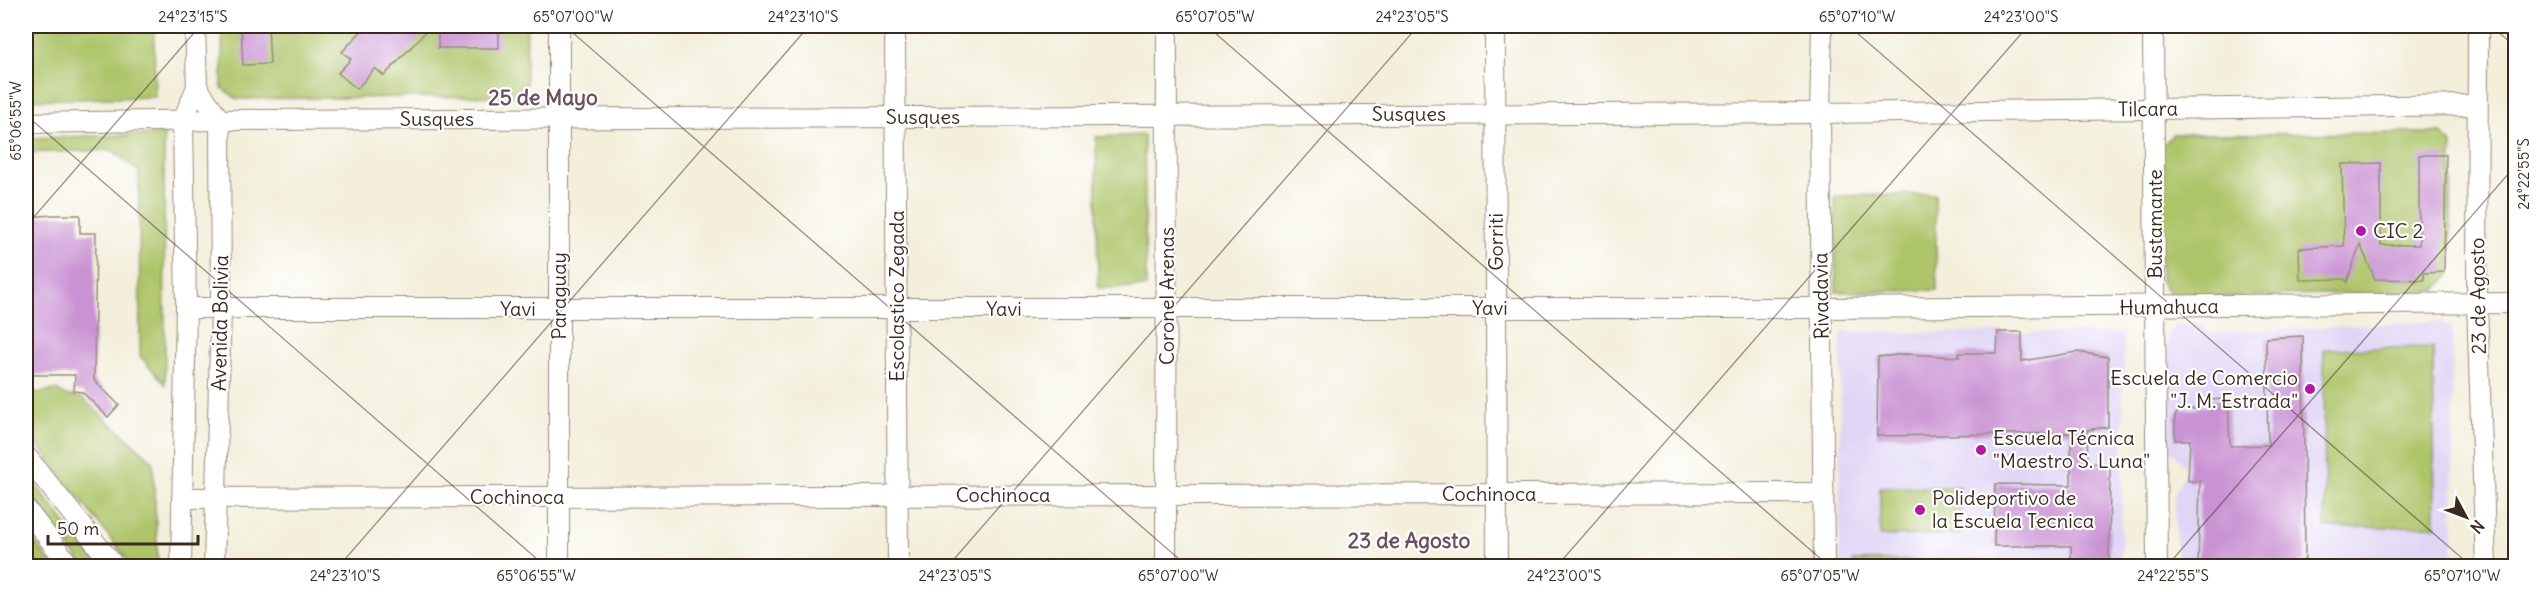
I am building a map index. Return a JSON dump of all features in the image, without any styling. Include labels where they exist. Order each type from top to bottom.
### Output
[{"type":"street","name":"Avenida Bolivia","points":[[181,567],[186,308],[183,120],[197,87],[195,26]]},
{"type":"street","name":"Paraguay","points":[[559,26],[560,567]]},
{"type":"street","name":"Escolastico Zegada","points":[[895,26],[898,567]]},
{"type":"street","name":"Coronel Arenas","points":[[1166,567],[1167,26]]},
{"type":"street","name":"Gorriti","points":[[1495,26],[1497,567]]},
{"type":"street","name":"Rivadavia","points":[[1822,26],[1820,113],[1824,567]]},
{"type":"street","name":"Bustamante","points":[[2153,26],[2157,567]]},
{"type":"street","name":"23 de Agosto","points":[[2478,26],[2476,303],[2486,567]]},
{"type":"street","points":[[197,87],[220,120]]},
{"type":"street","name":"Tilcara","points":[[1820,113],[2476,105]]},
{"type":"street","name":"Susques","points":[[26,123],[183,120],[1820,113]]},
{"type":"street","name":"Avenida Bolivia","points":[[214,567],[221,309],[220,120]]},
{"type":"street","name":"Humahuca","points":[[1821,308],[2516,303]]},
{"type":"street","name":"Yavi","points":[[186,308],[1821,308]]},
{"type":"street","points":[[26,456],[114,567]]},
{"type":"street","name":"Cochinoca","points":[[183,498],[1824,493]]},
{"type":"street","points":[[26,509],[70,567]]},
{"type":"shaded area","name":"Escuela de Comercio \"J. M. Estrada\"","points":[[2441,321],[2452,329],[2454,566],[2177,566],[2174,495],[2186,469],[2168,446],[2168,333],[2177,324],[2200,324],[2211,333]]},
{"type":"shaded area","name":"Escuela Técnica \"Maestro S. Luna\"","points":[[1841,332],[2124,333],[2121,566],[1839,566]]},
{"type":"green space","points":[[26,26],[154,26],[155,97],[26,100]]},
{"type":"green space","points":[[222,26],[527,26],[526,85],[516,96],[237,99],[222,88]]},
{"type":"green space","points":[[2441,133],[2452,145],[2450,275],[2435,291],[2174,298],[2161,282],[2159,149],[2173,134]]},
{"type":"green space","points":[[164,134],[165,384],[140,356],[139,172],[112,150],[26,153],[26,138]]},
{"type":"green space","points":[[1144,135],[1146,287],[1098,288],[1096,137]]},
{"type":"green space","points":[[1935,194],[1937,290],[1836,292],[1835,196]]},
{"type":"green space","points":[[2433,347],[2435,526],[2325,528],[2324,349]]},
{"type":"green space","points":[[57,390],[64,395],[82,398],[153,461],[158,566],[132,566],[26,430],[26,394]]},
{"type":"green space","points":[[26,473],[99,566],[84,566],[26,493]]},
{"type":"green space","name":"Polideportivo de la Escuela Tecnica","points":[[1880,487],[1960,487],[1960,534],[1880,536]]},
{"type":"green space","points":[[26,531],[53,566],[26,566]]},
{"type":"green space","points":[[1978,560],[1978,566],[1853,566],[1853,561]]},
{"type":"green space","points":[[2341,561],[2445,561],[2444,566],[2342,566]]},
{"type":"building","points":[[241,26],[268,26],[270,64],[243,65]]},
{"type":"building","points":[[366,26],[431,26],[384,76],[375,68],[357,89],[338,73],[351,59],[342,52]]},
{"type":"building","points":[[438,26],[499,26],[499,48],[438,48]]},
{"type":"building","points":[[2419,155],[2446,155],[2444,272],[2424,273],[2424,280],[2375,279],[2360,244],[2347,282],[2345,279],[2300,280],[2299,248],[2344,246],[2342,164],[2381,163],[2381,245],[2419,245]]},
{"type":"building","points":[[80,215],[80,233],[96,233],[94,380],[119,405],[108,417],[82,392],[74,391],[75,375],[29,375],[31,217]]},
{"type":"building","points":[[1998,332],[2022,332],[2022,361],[2077,352],[2108,357],[2108,427],[2087,430],[2088,463],[2110,464],[2109,567],[2071,567],[2071,546],[1994,546],[1995,484],[2071,485],[2071,433],[1877,436],[1878,357],[1906,354],[1959,357],[1959,353],[1997,353]]},
{"type":"building","points":[[2303,336],[2305,559],[2297,567],[2198,567],[2200,481],[2188,481],[2190,440],[2175,440],[2175,416],[2180,409],[2198,409],[2198,407],[2207,406],[2208,400],[2228,399],[2230,446],[2268,445],[2266,338]]},
{"type":"place","name":"CIC 2","points":[[2361,231]]},
{"type":"place","name":"Escuela de Comercio \"J. M. Estrada\"","points":[[2310,389]]},
{"type":"place","name":"Escuela Técnica \"Maestro S. Luna\"","points":[[1981,450]]},
{"type":"place","name":"Polideportivo de la Escuela Tecnica","points":[[1920,510]]},
{"type":"district","name":"25 de Mayo","points":[[543,98]]},
{"type":"district","name":"23 de Agosto","points":[[1409,541]]}]
